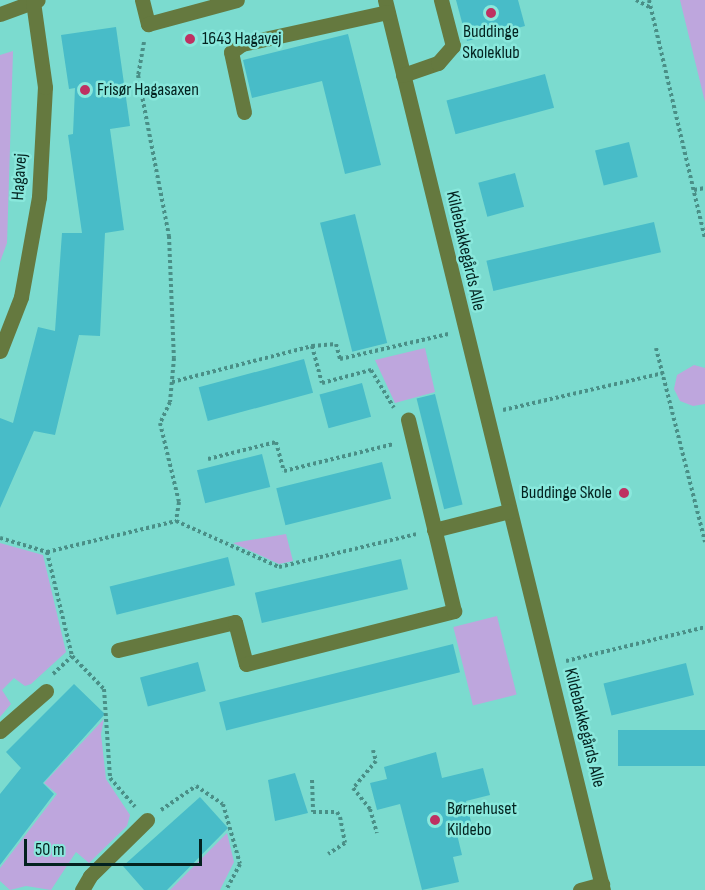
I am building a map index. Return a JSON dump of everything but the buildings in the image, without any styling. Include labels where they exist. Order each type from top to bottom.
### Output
[{"type":"street","points":[[142,0],[148,24],[237,0]]},
{"type":"street","points":[[403,75],[438,63],[453,46],[441,0]]},
{"type":"street","name":"Hagavej","points":[[0,14],[35,1],[45,87],[39,197],[21,297],[0,351]]},
{"type":"street","points":[[244,112],[231,52],[242,44],[386,6]]},
{"type":"street","name":"Kildebakkegårds Alle","points":[[386,6],[464,331],[603,887],[580,890]]},
{"type":"street","points":[[118,650],[235,622],[246,664],[454,611],[408,419]]},
{"type":"street","points":[[434,530],[509,511]]},
{"type":"street","points":[[0,732],[46,690]]},
{"type":"street","points":[[82,890],[90,876],[147,820]]},
{"type":"path","points":[[636,0],[651,8]]},
{"type":"path","points":[[649,0],[705,238]]},
{"type":"path","points":[[148,24],[138,75],[170,236],[172,382],[170,402],[160,423],[179,502],[176,521]]},
{"type":"path","points":[[694,190],[705,188]]},
{"type":"path","points":[[172,382],[312,346],[336,344],[340,359],[464,331]]},
{"type":"path","points":[[312,346],[322,383],[371,370],[396,411],[405,408],[408,419]]},
{"type":"path","points":[[656,348],[705,542]]},
{"type":"path","points":[[519,407],[663,373]]},
{"type":"path","points":[[208,459],[276,442],[284,471],[413,439]]},
{"type":"path","points":[[0,538],[47,552],[176,521],[279,567],[434,530]]},
{"type":"path","points":[[47,552],[72,656],[104,689],[110,778],[147,820],[196,786],[224,804],[240,864],[226,890]]},
{"type":"path","points":[[548,665],[705,627]]},
{"type":"path","points":[[46,690],[50,677],[72,656]]},
{"type":"path","points":[[373,750],[376,761],[353,788],[370,809],[377,833]]},
{"type":"path","points":[[312,780],[312,812],[337,812],[340,817],[345,843],[328,854]]},
{"type":"shaded area","points":[[680,0],[705,0],[705,102]]},
{"type":"shaded area","points":[[13,51],[7,243],[0,262],[0,55]]},
{"type":"shaded area","points":[[425,348],[435,392],[395,403],[375,360]]},
{"type":"shaded area","points":[[694,365],[705,368],[705,404],[693,406],[680,401],[674,389],[677,375]]},
{"type":"shaded area","points":[[286,534],[293,561],[279,564],[233,543]]},
{"type":"shaded area","points":[[0,543],[43,555],[66,652],[31,684],[25,686],[14,678],[2,690],[11,704],[0,717]]},
{"type":"shaded area","points":[[497,616],[517,695],[473,705],[453,627]]},
{"type":"shaded area","points":[[104,719],[101,734],[106,779],[130,815],[127,826],[89,863],[76,852],[51,890],[26,886],[10,890],[0,881],[0,868],[57,794],[44,783]]},
{"type":"shaded area","points":[[227,833],[234,862],[220,890],[170,890]]},
{"type":"place","name":"Buddinge Skoleklub","points":[[491,13]]},
{"type":"place","name":"1643 Hagavej","points":[[190,39]]},
{"type":"place","name":"Frisør Hagasaxen","points":[[85,90]]},
{"type":"place","name":"Buddinge Skole","points":[[624,493]]},
{"type":"place","name":"Børnehuset Kildebo","points":[[435,820]]}]
